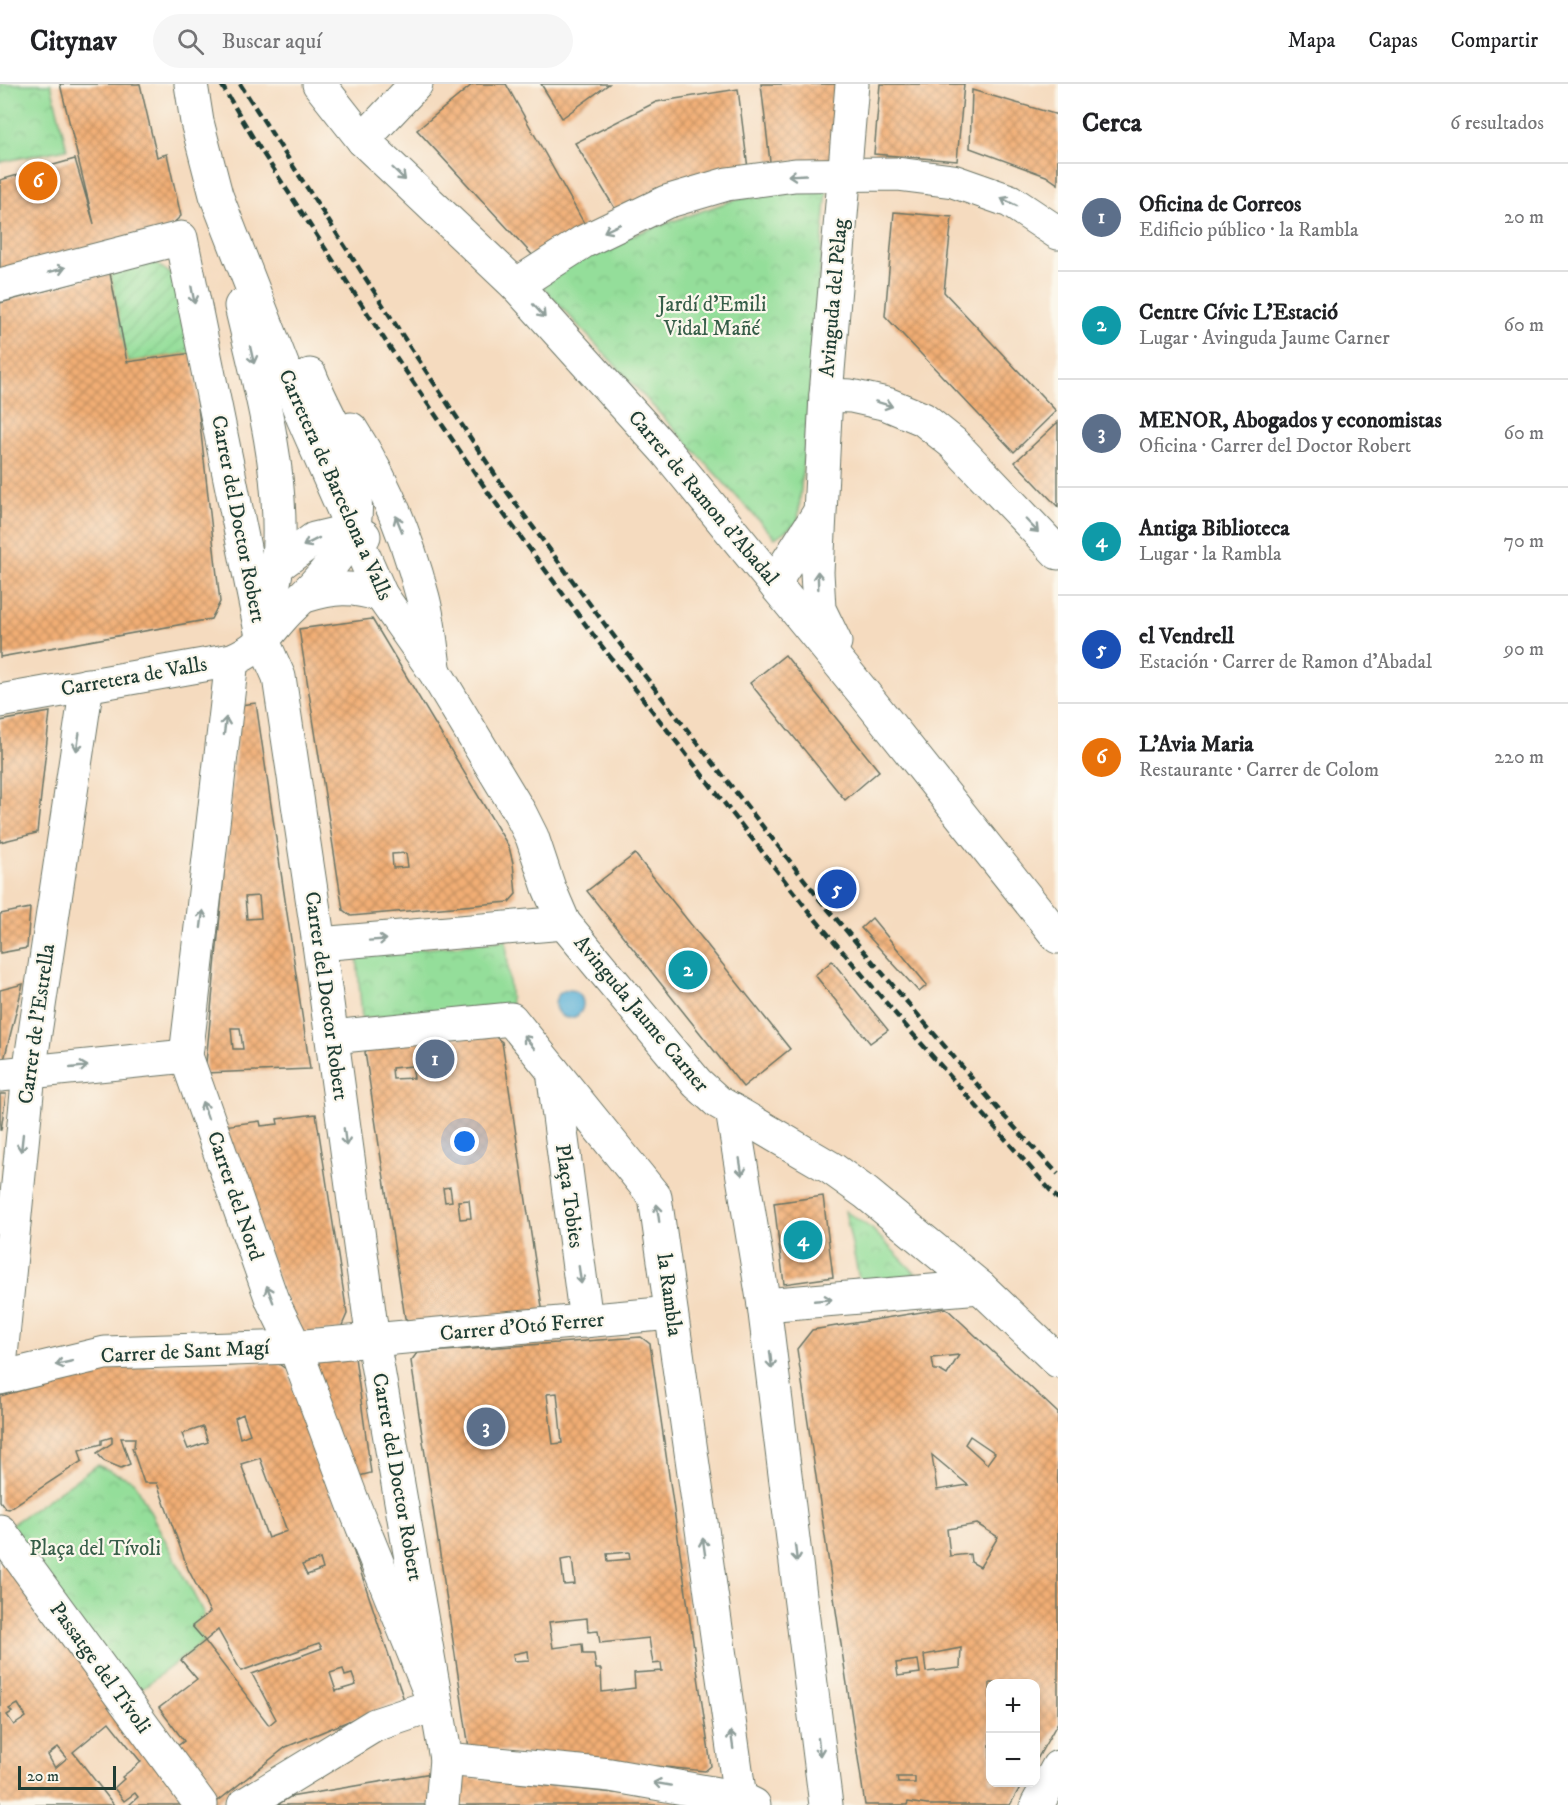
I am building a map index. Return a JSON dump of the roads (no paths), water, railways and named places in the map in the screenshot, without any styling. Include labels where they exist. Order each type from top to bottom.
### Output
[{"type":"street","name":"Carretera de Barcelona a Valls","points":[[191,84],[199,131],[216,195],[303,418],[381,595],[435,672]]},
{"type":"street","name":"Carrer de Ramon d'Abadal","points":[[319,84],[363,140],[516,285],[665,450],[862,690],[1058,937]]},
{"type":"street","points":[[363,140],[416,84]]},
{"type":"street","name":"Avinguda del Pèlag","points":[[852,84],[826,395],[817,572],[819,609],[862,690]]},
{"type":"street","points":[[516,285],[583,242],[666,202],[727,184],[795,175],[897,174],[953,181],[1010,201],[1058,234]]},
{"type":"street","points":[[216,195],[271,445],[279,508],[279,543],[263,641]]},
{"type":"street","name":"Carrer del Doctor Robert","points":[[0,285],[181,238],[263,641],[279,677],[319,944],[373,1341],[446,1759],[442,1805]]},
{"type":"street","name":"Carretera de Barcelona a Valls","points":[[262,316],[352,432],[399,522],[424,599],[435,672]]},
{"type":"street","points":[[310,375],[342,443],[355,491],[356,512],[352,530]]},
{"type":"street","points":[[826,395],[851,396],[887,404],[923,420],[953,443],[1058,553]]},
{"type":"street","points":[[777,587],[783,568],[820,512]]},
{"type":"street","points":[[276,567],[314,539],[352,530],[379,545],[417,579]]},
{"type":"street","name":"Carretera de Valls","points":[[0,701],[232,660],[245,654],[263,641],[276,623],[305,596],[337,555],[352,530]]},
{"type":"street","points":[[305,596],[328,588],[368,591],[381,595]]},
{"type":"street","name":"Carrer del Nord","points":[[232,660],[186,1056],[272,1300],[295,1347],[355,1508],[435,1705]]},
{"type":"street","name":"Avinguda Jaume Carner","points":[[435,672],[524,821],[564,923],[696,1083],[707,1094],[831,1168],[866,1193],[980,1287],[1058,1361]]},
{"type":"street","name":"Carrer de l'Estrella","points":[[0,1366],[15,1074],[87,685]]},
{"type":"street","points":[[319,944],[564,923]]},
{"type":"street","name":"la Rambla","points":[[332,1037],[511,1019],[656,1197],[743,1803]]},
{"type":"street","points":[[15,1074],[186,1056]]},
{"type":"street","name":"Plaça Tobies","points":[[553,1071],[586,1321]]},
{"type":"street","points":[[732,1110],[765,1305],[826,1805]]},
{"type":"street","points":[[765,1305],[980,1287]]},
{"type":"street","name":"Carrer d'Otó Ferrer","points":[[373,1341],[671,1313]]},
{"type":"street","name":"Carrer de Sant Magí","points":[[0,1378],[105,1353],[295,1347],[373,1341]]},
{"type":"street","name":"Passatge del Tívoli","points":[[0,1531],[201,1805]]},
{"type":"street","points":[[244,1805],[375,1725],[435,1705]]},
{"type":"street","points":[[446,1759],[610,1775],[743,1803]]},
{"type":"street","points":[[1037,1805],[1058,1767]]},
{"type":"water","points":[[569,990],[579,994],[583,1004],[579,1014],[569,1018],[559,1014],[555,1004],[559,994]]},
{"type":"railway","points":[[221,84],[255,141],[396,357],[492,498],[597,640],[810,913],[1058,1199]]},
{"type":"railway","points":[[240,84],[502,485],[606,626],[821,901],[1004,1116],[1058,1174]]},
{"type":"place","name":"L'Avia Maria","points":[[38,181]]},
{"type":"place","name":"el Vendrell","points":[[837,889]]},
{"type":"place","name":"Centre Cívic L'Estació","points":[[688,970]]},
{"type":"place","name":"Oficina de Correos","points":[[435,1059]]},
{"type":"place","name":"Antiga Biblioteca","points":[[803,1240]]},
{"type":"place","name":"MENOR, Abogados y economistas","points":[[486,1427]]},
{"type":"park label","name":"Jardí d'Emili Vidal Mañé","points":[[712,317]]},
{"type":"park label","name":"Plaça del Tívoli","points":[[95,1549]]}]
